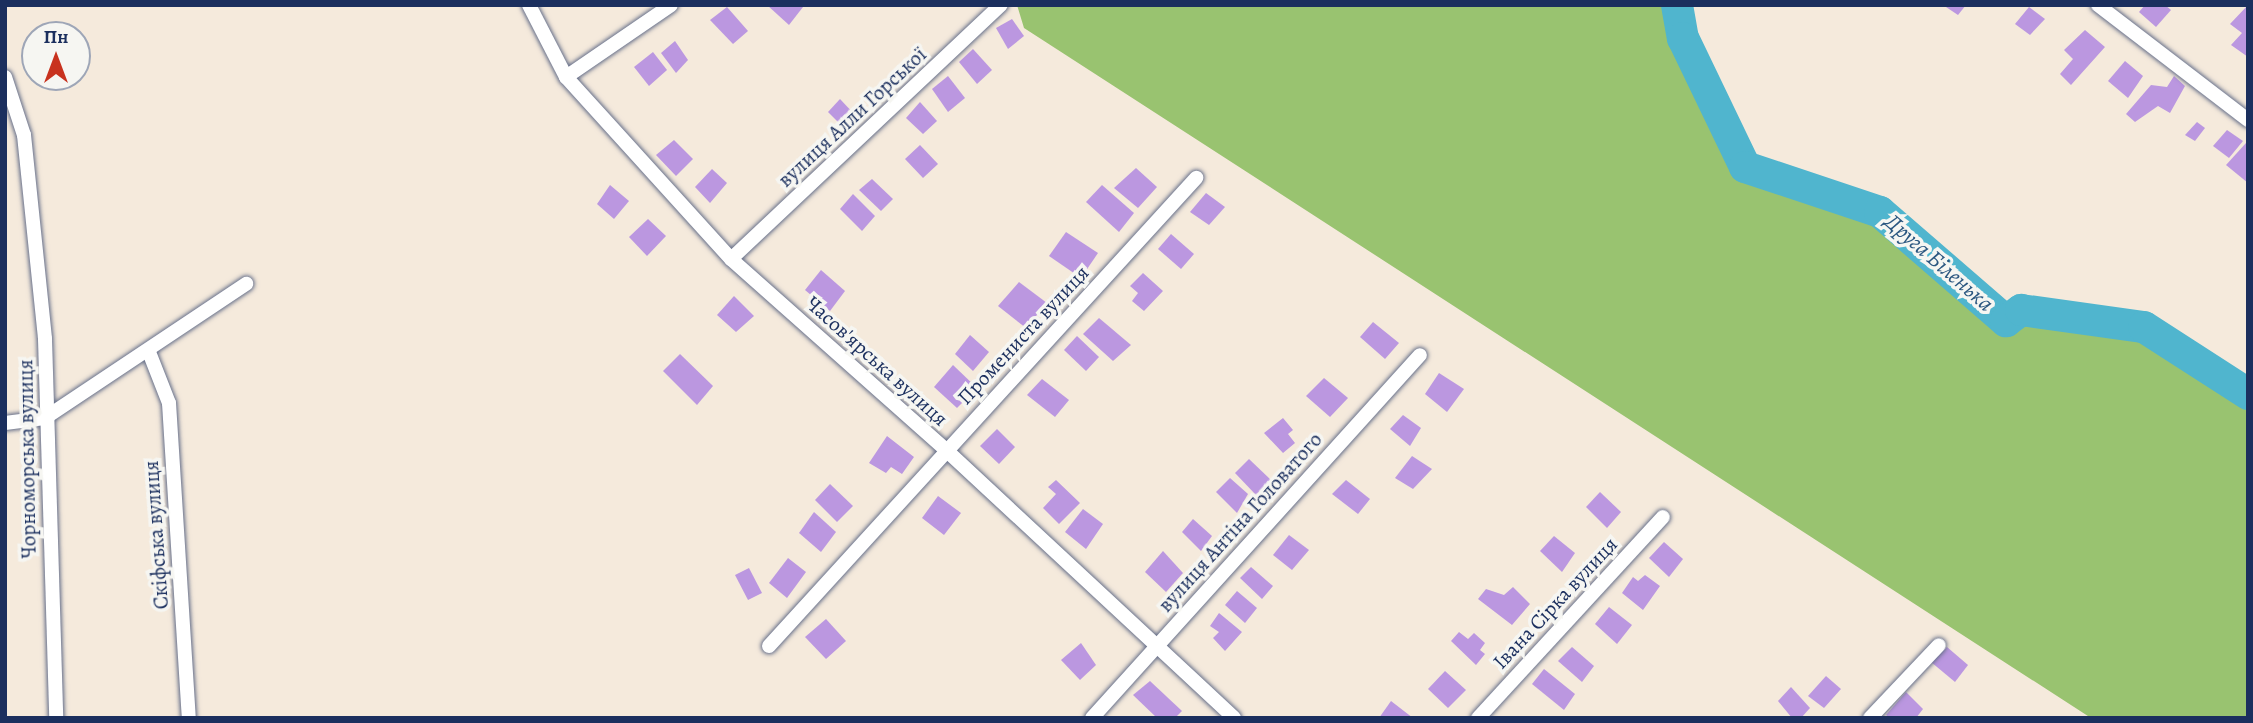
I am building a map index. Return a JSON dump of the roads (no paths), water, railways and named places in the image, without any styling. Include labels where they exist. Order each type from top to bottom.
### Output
[{"type":"street","name":"Часов'ярська вулиця","points":[[529,5],[566,77],[731,259],[946,450],[1234,718]]},
{"type":"street","points":[[566,77],[671,5]]},
{"type":"street","name":"вулиця Алли Горської","points":[[731,259],[1001,5]]},
{"type":"street","points":[[2098,5],[2248,120]]},
{"type":"street","name":"Чорноморська вулиця","points":[[5,77],[24,135],[45,339],[45,418],[56,718]]},
{"type":"street","name":"Промениста вулиця","points":[[769,646],[1196,178]]},
{"type":"street","points":[[5,423],[45,418],[149,352],[246,284]]},
{"type":"street","name":"Скіфська вулиця","points":[[149,352],[169,403],[189,718]]},
{"type":"street","name":"вулиця Антіна Головатого","points":[[1092,718],[1420,355]]},
{"type":"street","name":"Івана Сірка вулиця","points":[[1478,718],[1663,517]]},
{"type":"street","points":[[1870,718],[1939,645]]},
{"type":"waterway","name":"Друга Біленька","points":[[1677,5],[1683,38],[1745,167],[1880,212],[2006,321],[2021,310],[2144,327],[2248,394]]}]
